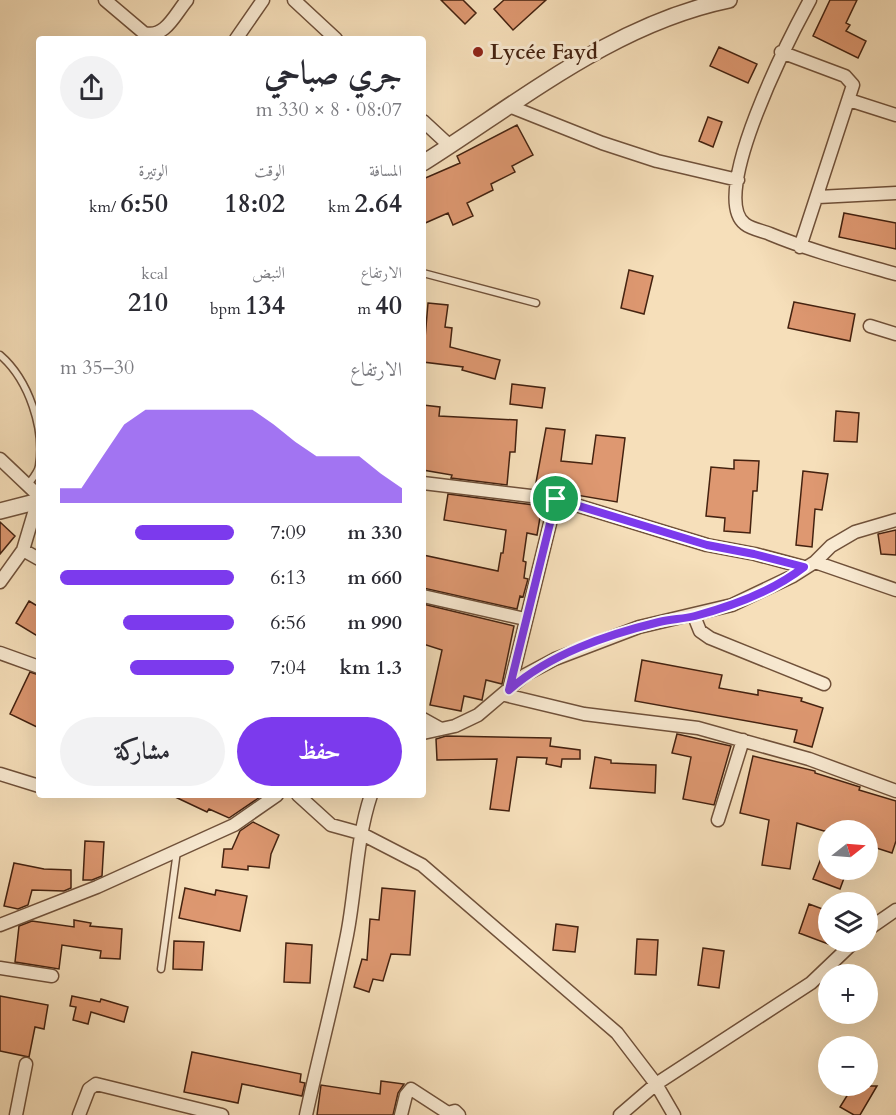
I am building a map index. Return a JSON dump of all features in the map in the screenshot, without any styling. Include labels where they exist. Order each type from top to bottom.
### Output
[{"type":"street","points":[[105,0],[144,33],[152,35],[159,34],[165,28],[187,0]]},
{"type":"street","points":[[238,36],[263,0]]},
{"type":"street","points":[[294,0],[333,36]]},
{"type":"street","points":[[426,161],[564,69],[650,26],[705,5],[729,0]]},
{"type":"street","points":[[810,0],[781,52],[752,128],[738,180],[736,207],[744,224],[800,247],[896,274]]},
{"type":"street","points":[[781,52],[849,78],[853,85],[800,247]]},
{"type":"street","points":[[849,100],[896,115]]},
{"type":"street","points":[[509,106],[657,161],[738,180]]},
{"type":"street","points":[[426,124],[450,146]]},
{"type":"street","points":[[818,197],[896,193]]},
{"type":"street","points":[[870,326],[896,334]]},
{"type":"street","points":[[0,459],[36,497]]},
{"type":"street","points":[[426,483],[556,499],[707,545],[810,565],[896,590]]},
{"type":"street","points":[[507,693],[556,499]]},
{"type":"street","points":[[0,511],[36,501]]},
{"type":"street","points":[[0,582],[23,550],[36,507]]},
{"type":"street","points":[[882,522],[896,511]]},
{"type":"street","points":[[426,732],[478,715],[537,668],[587,645],[639,627],[694,616],[760,593],[810,565],[831,546],[855,532],[882,522],[896,520]]},
{"type":"street","points":[[23,550],[36,557]]},
{"type":"street","points":[[426,597],[525,619]]},
{"type":"street","points":[[694,616],[700,631],[710,638],[824,684]]},
{"type":"street","points":[[0,652],[36,666]]},
{"type":"street","points":[[507,693],[584,714],[698,728],[809,759],[896,791]]},
{"type":"street","points":[[426,721],[441,729]]},
{"type":"street","points":[[718,820],[743,740]]},
{"type":"street","points":[[0,774],[36,785]]},
{"type":"street","points":[[1,929],[234,825],[272,798]]},
{"type":"street","points":[[301,798],[331,825],[360,833],[422,865],[617,1033],[656,1084],[674,1115]]},
{"type":"street","points":[[306,1115],[347,936],[358,868],[360,833],[370,798]]},
{"type":"street","points":[[878,922],[896,910]]},
{"type":"street","points":[[620,1115],[656,1084],[811,982],[843,952]]},
{"type":"street","points":[[0,968],[52,976]]},
{"type":"street","points":[[16,1115],[26,1064]]},
{"type":"street","points":[[79,1115],[89,1089],[96,1084],[222,1115]]},
{"type":"street","points":[[401,1115],[406,1095],[411,1089],[451,1114]]},
{"type":"lane","points":[[426,274],[536,303]]},
{"type":"lane","points":[[0,356],[9,363],[29,396],[36,420]]},
{"type":"lane","points":[[27,486],[36,472]]},
{"type":"lane","points":[[161,969],[177,851]]},
{"type":"building","points":[[441,0],[463,0],[476,13],[465,24]]},
{"type":"building","points":[[504,0],[546,0],[513,30],[494,9]]},
{"type":"building","points":[[830,0],[857,0],[846,23],[850,25],[846,31],[866,41],[858,58],[813,36]]},
{"type":"building","points":[[719,47],[757,64],[748,83],[710,66]]},
{"type":"building","points":[[708,117],[722,122],[713,147],[699,141]]},
{"type":"building","points":[[517,125],[533,155],[512,166],[515,172],[491,184],[493,190],[467,203],[473,216],[453,225],[448,213],[426,223],[426,178],[460,163],[457,156]]},
{"type":"building","points":[[844,213],[896,223],[896,249],[839,237]]},
{"type":"building","points":[[629,270],[653,276],[644,314],[621,308]]},
{"type":"building","points":[[794,302],[855,314],[850,341],[788,328]]},
{"type":"building","points":[[428,303],[448,305],[445,327],[452,328],[450,347],[500,360],[495,379],[462,370],[463,367],[426,362]]},
{"type":"building","points":[[512,384],[545,388],[542,408],[510,404]]},
{"type":"building","points":[[426,405],[440,407],[439,416],[517,420],[515,452],[510,452],[507,485],[451,478],[452,475],[426,471]]},
{"type":"building","points":[[836,411],[859,413],[857,442],[834,441]]},
{"type":"building","points":[[546,428],[565,430],[561,461],[592,464],[596,435],[625,438],[617,502],[535,488]]},
{"type":"building","points":[[734,460],[759,461],[757,491],[753,491],[750,533],[724,531],[725,518],[706,516],[711,467],[734,469]]},
{"type":"building","points":[[803,471],[828,474],[822,510],[815,509],[812,547],[796,545]]},
{"type":"building","points":[[448,494],[542,506],[537,535],[527,533],[523,561],[526,562],[524,578],[528,579],[517,609],[426,589],[426,556],[498,571],[501,553],[503,553],[506,530],[444,520]]},
{"type":"building","points":[[0,522],[15,536],[0,554]]},
{"type":"building","points":[[896,530],[896,555],[881,554],[878,534]]},
{"type":"building","points":[[29,601],[36,605],[36,635],[16,623]]},
{"type":"building","points":[[426,605],[514,626],[502,684],[486,680],[482,700],[464,696],[461,711],[430,705],[442,650],[426,645]]},
{"type":"building","points":[[642,660],[722,675],[719,688],[758,695],[758,690],[802,698],[801,701],[823,708],[812,747],[794,742],[797,730],[635,701]]},
{"type":"building","points":[[30,672],[36,674],[36,727],[10,714]]},
{"type":"building","points":[[677,734],[731,746],[714,805],[683,799],[691,757],[672,753]]},
{"type":"building","points":[[446,736],[551,738],[550,746],[580,750],[580,759],[562,759],[561,767],[546,764],[547,758],[517,757],[509,811],[490,809],[497,759],[437,760],[436,739]]},
{"type":"building","points":[[753,756],[815,771],[815,773],[860,787],[859,790],[896,801],[896,841],[892,853],[878,849],[878,820],[818,820],[818,829],[797,823],[790,869],[762,865],[769,820],[740,813]]},
{"type":"building","points":[[595,757],[611,760],[611,763],[656,765],[655,793],[590,788]]},
{"type":"building","points":[[177,798],[259,798],[229,818],[209,809],[207,812]]},
{"type":"building","points":[[253,822],[279,835],[271,854],[269,868],[248,866],[248,870],[222,867],[224,849],[232,849],[240,831]]},
{"type":"building","points":[[85,841],[104,842],[102,876],[92,880],[83,880]]},
{"type":"building","points":[[14,863],[44,869],[71,870],[71,888],[64,891],[32,890],[28,905],[18,909],[4,906]]},
{"type":"building","points":[[818,866],[818,880],[843,880],[840,889],[813,879]]},
{"type":"building","points":[[185,888],[215,895],[216,890],[247,896],[240,931],[179,918]]},
{"type":"building","points":[[382,888],[415,891],[410,955],[391,954],[383,981],[373,979],[369,992],[354,987],[362,959],[367,960],[370,919],[379,920]]},
{"type":"building","points":[[809,904],[818,907],[818,940],[799,933]]},
{"type":"building","points":[[74,920],[91,923],[90,926],[122,929],[120,959],[100,958],[101,951],[62,945],[59,969],[15,962],[19,926],[32,921],[74,927]]},
{"type":"building","points":[[556,924],[578,927],[575,952],[553,950]]},
{"type":"building","points":[[637,939],[658,940],[656,975],[635,974]]},
{"type":"building","points":[[174,941],[204,942],[202,970],[173,969]]},
{"type":"building","points":[[286,943],[312,945],[310,983],[284,982]]},
{"type":"building","points":[[703,948],[724,951],[719,988],[698,985]]},
{"type":"building","points":[[0,996],[48,1005],[44,1029],[35,1027],[29,1057],[0,1051]]},
{"type":"building","points":[[72,996],[100,1002],[101,999],[128,1007],[124,1022],[91,1012],[88,1024],[73,1020],[76,1007],[70,1006]]},
{"type":"building","points":[[192,1052],[301,1074],[300,1082],[305,1083],[302,1096],[242,1084],[238,1103],[184,1092]]},
{"type":"building","points":[[381,1081],[404,1084],[398,1093],[393,1115],[317,1115],[321,1085],[380,1094]]},
{"type":"building","points":[[847,1096],[871,1096],[860,1115],[854,1115],[840,1107]]},
{"type":"place","name":"Lycée Fayd","points":[[478,52]]},
{"type":"route","points":[[556,499],[707,545],[804,567],[793,576],[732,605],[694,616],[639,627],[587,645],[537,668],[525,675],[509,690],[556,499]]}]
